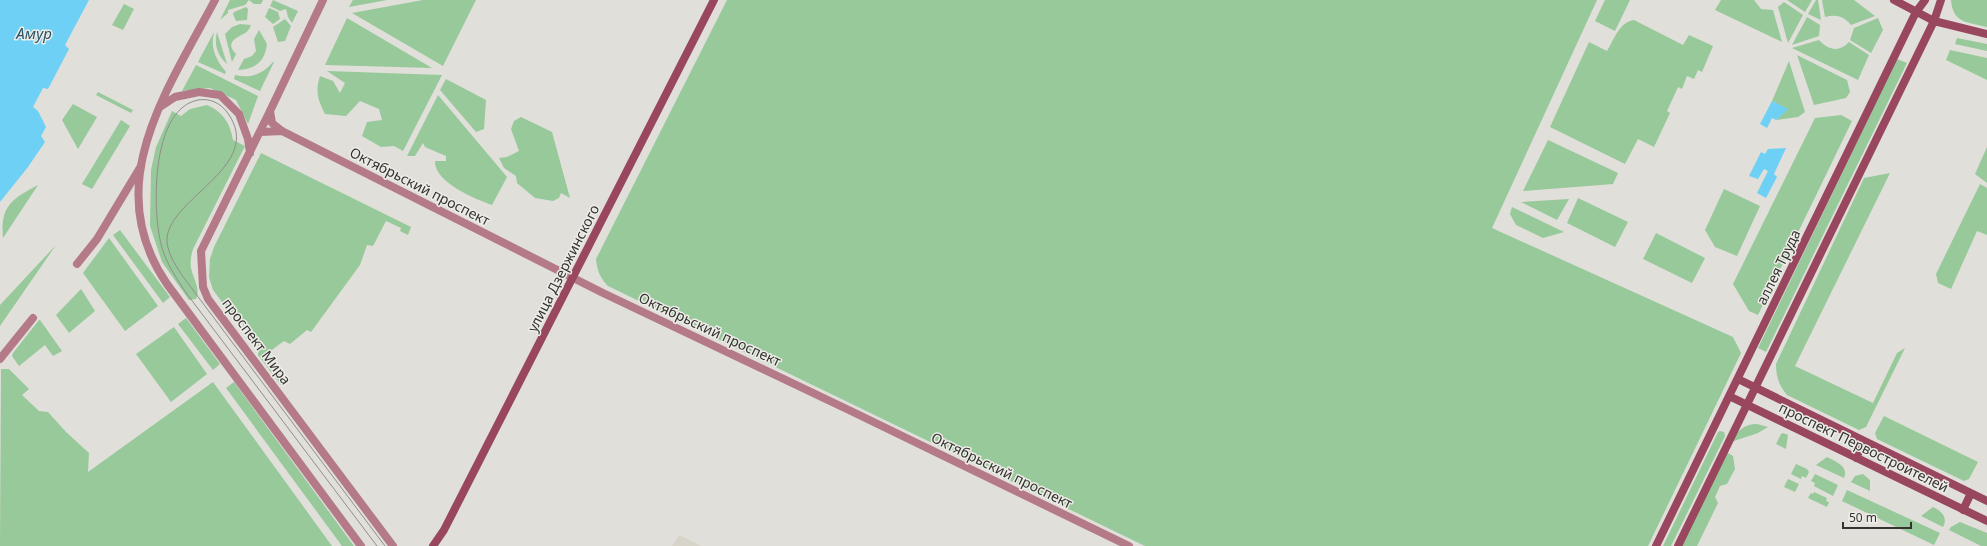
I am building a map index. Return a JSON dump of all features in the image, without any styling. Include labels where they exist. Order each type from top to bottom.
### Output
[{"type":"main road","name":"улица Дзержинского","points":[[433,546],[444,530],[714,0]]},
{"type":"main road","points":[[1894,0],[1934,21],[1987,34]]},
{"type":"main road","name":"аллея Труда","points":[[1656,546],[1916,12],[1925,0]]},
{"type":"main road","points":[[1678,546],[1934,21],[1941,0]]},
{"type":"main road","name":"проспект Первостроителей","points":[[1738,379],[1987,501]]},
{"type":"main road","name":"проспект Первостроителей","points":[[1729,396],[1987,521]]},
{"type":"main road","points":[[1856,458],[1864,441]]},
{"type":"main road","points":[[1963,510],[1971,493]]},
{"type":"street","points":[[215,0],[159,108],[150,129],[141,165],[139,184],[139,218],[145,242],[154,266],[361,546]]},
{"type":"street","name":"проспект Мира","points":[[323,0],[261,132],[201,251],[203,286],[208,299],[393,546]]},
{"type":"street","points":[[159,108],[175,97],[199,92],[220,95],[239,114],[248,140],[250,153]]},
{"type":"street","points":[[270,111],[272,123],[282,131]]},
{"type":"street","points":[[261,132],[282,131]]},
{"type":"street","name":"Октябрьский проспект","points":[[282,131],[572,278],[1129,546]]},
{"type":"street","points":[[77,264],[97,239],[141,165]]},
{"type":"street","points":[[0,359],[33,318]]},
{"type":"shaded area","points":[[679,535],[702,546],[672,546]]},
{"type":"green space","points":[[230,0],[249,0],[245,5],[228,10],[228,13],[220,20]]},
{"type":"green space","points":[[249,0],[263,0],[261,4],[254,4]]},
{"type":"green space","points":[[273,0],[298,11],[292,23],[288,17],[286,9],[280,11],[270,6]]},
{"type":"green space","points":[[353,0],[387,0],[349,7]]},
{"type":"green space","points":[[423,0],[476,0],[443,66],[352,13]]},
{"type":"green space","points":[[727,0],[1597,0],[1492,228],[1733,337],[1741,353],[1648,546],[1145,546],[608,286],[603,280],[598,270],[596,259]]},
{"type":"green space","points":[[1605,0],[1630,0],[1615,31],[1595,21]]},
{"type":"green space","points":[[1721,0],[1754,0],[1761,9],[1773,10],[1782,42],[1715,10]]},
{"type":"green space","points":[[1787,0],[1812,0],[1805,12]]},
{"type":"green space","points":[[1816,0],[1818,0],[1821,20],[1808,14]]},
{"type":"green space","points":[[1822,0],[1854,0],[1875,16],[1851,25],[1840,16],[1825,17]]},
{"type":"green space","points":[[1951,0],[1987,0],[1987,27],[1968,23],[1958,18],[1952,8]]},
{"type":"green space","points":[[1784,2],[1803,15],[1788,43],[1778,7]]},
{"type":"green space","points":[[124,4],[134,9],[123,30],[112,25]]},
{"type":"green space","points":[[246,7],[248,9],[247,20],[236,21],[233,14],[234,12]]},
{"type":"green space","points":[[269,8],[278,12],[280,19],[273,24],[265,17]]},
{"type":"green space","points":[[1807,17],[1820,25],[1819,36],[1792,45]]},
{"type":"green space","points":[[347,18],[432,68],[325,65]]},
{"type":"green space","points":[[1878,18],[1883,30],[1871,53],[1850,40],[1854,28]]},
{"type":"green space","points":[[285,19],[291,26],[285,41],[278,42],[273,27]]},
{"type":"green space","points":[[1634,20],[1683,45],[1689,35],[1713,46],[1702,72],[1698,70],[1694,79],[1687,76],[1682,89],[1678,87],[1667,111],[1670,113],[1654,147],[1638,139],[1625,164],[1550,127],[1589,42],[1607,51],[1624,24]]},
{"type":"green space","points":[[240,24],[251,25],[247,32],[231,43],[231,46],[236,54],[232,62],[225,34],[232,27]]},
{"type":"green space","points":[[259,30],[267,44],[262,59],[255,66],[238,70],[244,59],[252,56],[256,51],[254,39]]},
{"type":"green space","points":[[214,32],[213,49],[219,63],[226,72],[225,74],[198,62]]},
{"type":"green space","points":[[217,32],[227,64],[217,49]]},
{"type":"green space","points":[[1957,38],[1987,44],[1987,51],[1955,44]]},
{"type":"green space","points":[[1819,40],[1826,46],[1834,49],[1841,48],[1849,42],[1869,55],[1858,80],[1792,48]]},
{"type":"green space","points":[[1950,50],[1987,58],[1987,80],[1946,60]]},
{"type":"green space","points":[[1797,55],[1847,80],[1850,92],[1846,98],[1814,105]]},
{"type":"green space","points":[[1897,59],[1907,63],[1766,352],[1758,348]]},
{"type":"green space","points":[[1789,61],[1805,112],[1798,117],[1776,120],[1787,109],[1772,101]]},
{"type":"green space","points":[[273,62],[260,91],[234,79],[235,75],[251,76],[261,72]]},
{"type":"green space","points":[[196,65],[258,96],[248,124],[236,100],[210,88],[182,91]]},
{"type":"green space","points":[[327,71],[442,75],[403,151],[394,146],[381,147],[362,136],[367,122],[382,120],[379,109],[360,101],[346,116],[325,114],[318,96],[320,76],[333,81],[340,93],[345,83]]},
{"type":"green space","points":[[446,79],[486,100],[484,129],[476,132],[440,90]]},
{"type":"green space","points":[[98,92],[133,110],[131,113],[96,95]]},
{"type":"green space","points":[[438,95],[507,177],[492,205],[457,189],[441,176],[436,169],[435,161],[446,161],[446,156],[425,147],[423,143],[415,156],[407,156]]},
{"type":"green space","points":[[73,104],[97,117],[78,149],[62,120]]},
{"type":"green space","points":[[207,105],[217,111],[228,123],[233,140],[245,146],[193,249],[191,265],[198,292],[196,299],[189,300],[162,262],[150,226],[151,170],[156,147],[172,111],[181,116],[190,109]]},
{"type":"green space","points":[[1841,115],[1852,121],[1758,315],[1749,311],[1733,284],[1815,118]]},
{"type":"green space","points":[[521,117],[552,132],[570,198],[561,193],[559,198],[553,201],[535,198],[517,183],[516,176],[504,168],[499,158],[507,157],[519,151],[511,129],[514,121]]},
{"type":"green space","points":[[121,120],[130,126],[92,189],[82,184]]},
{"type":"green space","points":[[1548,140],[1618,173],[1613,184],[1523,191]]},
{"type":"green space","points":[[1987,147],[1987,183],[1975,174]]},
{"type":"green space","points":[[261,153],[411,227],[408,235],[400,231],[401,228],[386,221],[373,246],[367,245],[360,265],[311,332],[307,330],[290,344],[284,341],[265,355],[285,382],[281,385],[258,355],[259,346],[237,316],[231,314],[213,290],[209,277],[210,259],[214,247]]},
{"type":"green space","points":[[1890,173],[1795,366],[1873,403],[1897,353],[1905,348],[1866,427],[1859,430],[1787,395],[1778,381],[1776,364],[1864,178]]},
{"type":"green space","points":[[1980,184],[1987,188],[1987,235],[1977,231],[1951,289],[1938,283],[1936,274]]},
{"type":"green space","points":[[38,185],[3,238],[4,218],[6,211],[15,199]]},
{"type":"green space","points":[[1724,189],[1760,206],[1737,256],[1715,247],[1705,230]]},
{"type":"green space","points":[[1578,198],[1628,222],[1615,247],[1567,223]]},
{"type":"green space","points":[[1569,199],[1557,220],[1521,202]]},
{"type":"green space","points":[[1512,207],[1564,232],[1543,238],[1516,225],[1510,214]]},
{"type":"green space","points":[[120,230],[170,297],[163,303],[113,235]]},
{"type":"green space","points":[[1656,233],[1705,258],[1692,283],[1643,259]]},
{"type":"green space","points":[[109,238],[158,306],[125,331],[83,273]]},
{"type":"green space","points":[[56,245],[0,326],[0,305]]},
{"type":"green space","points":[[81,289],[95,311],[69,333],[56,315]]},
{"type":"green space","points":[[186,318],[220,364],[213,370],[178,324]]},
{"type":"green space","points":[[39,320],[62,351],[53,356],[45,345],[19,366],[12,356],[13,353]]},
{"type":"green space","points":[[174,327],[207,374],[171,402],[136,354]]},
{"type":"green space","points":[[1,369],[9,369],[29,389],[22,395],[39,411],[48,412],[66,432],[89,453],[88,472],[213,382],[332,546],[0,546]]},
{"type":"green space","points":[[234,382],[354,546],[342,546],[226,388]]},
{"type":"green space","points":[[1884,416],[1978,462],[1969,479],[1964,481],[1877,439],[1875,433]]},
{"type":"green space","points":[[1757,424],[1768,427],[1758,433],[1731,442],[1741,429],[1748,425]]},
{"type":"green space","points":[[1718,432],[1724,432],[1725,436],[1671,546],[1663,546]]},
{"type":"green space","points":[[1783,433],[1788,435],[1786,449],[1776,444]]},
{"type":"green space","points":[[1726,452],[1733,456],[1735,469],[1727,484],[1720,486],[1715,497],[1718,503],[1697,546],[1681,546]]},
{"type":"green space","points":[[1827,457],[1843,467],[1845,470],[1844,478],[1816,465]]},
{"type":"green space","points":[[1796,464],[1807,469],[1809,472],[1806,478],[1802,476],[1801,479],[1791,474]]},
{"type":"green space","points":[[1815,474],[1838,485],[1833,496],[1814,486],[1815,483],[1811,481]]},
{"type":"green space","points":[[1863,474],[1870,480],[1870,491],[1851,482],[1855,476]]},
{"type":"green space","points":[[1788,479],[1799,484],[1795,492],[1784,487]]},
{"type":"green space","points":[[1847,490],[1940,533],[1934,545],[1842,501]]},
{"type":"green space","points":[[1814,492],[1827,498],[1826,501],[1829,502],[1827,507],[1808,498],[1811,493],[1813,494]]},
{"type":"green space","points":[[1933,507],[1943,515],[1945,521],[1943,527],[1921,516]]},
{"type":"green space","points":[[1960,522],[1987,533],[1987,546],[1981,546],[1949,530],[1951,527]]},
{"type":"water","name":"Амур","points":[[0,0],[89,0],[65,45],[69,49],[48,89],[43,88],[33,107],[38,111],[46,127],[41,136],[45,142],[28,167],[0,202]]},
{"type":"water","points":[[1772,101],[1788,109],[1776,120],[1772,118],[1767,128],[1760,124]]},
{"type":"water","points":[[1786,148],[1774,174],[1777,177],[1766,198],[1757,193],[1768,171],[1764,169],[1758,179],[1749,176],[1761,152],[1765,154],[1768,149]]},
{"type":"tram line","points":[[377,546],[187,294],[173,273],[166,258],[159,234],[157,219],[156,200],[159,157],[164,137],[172,120],[183,107],[198,100],[214,102],[227,112],[236,132],[234,149],[225,166],[180,212],[170,227],[167,243],[171,257],[184,278],[385,546]]}]
